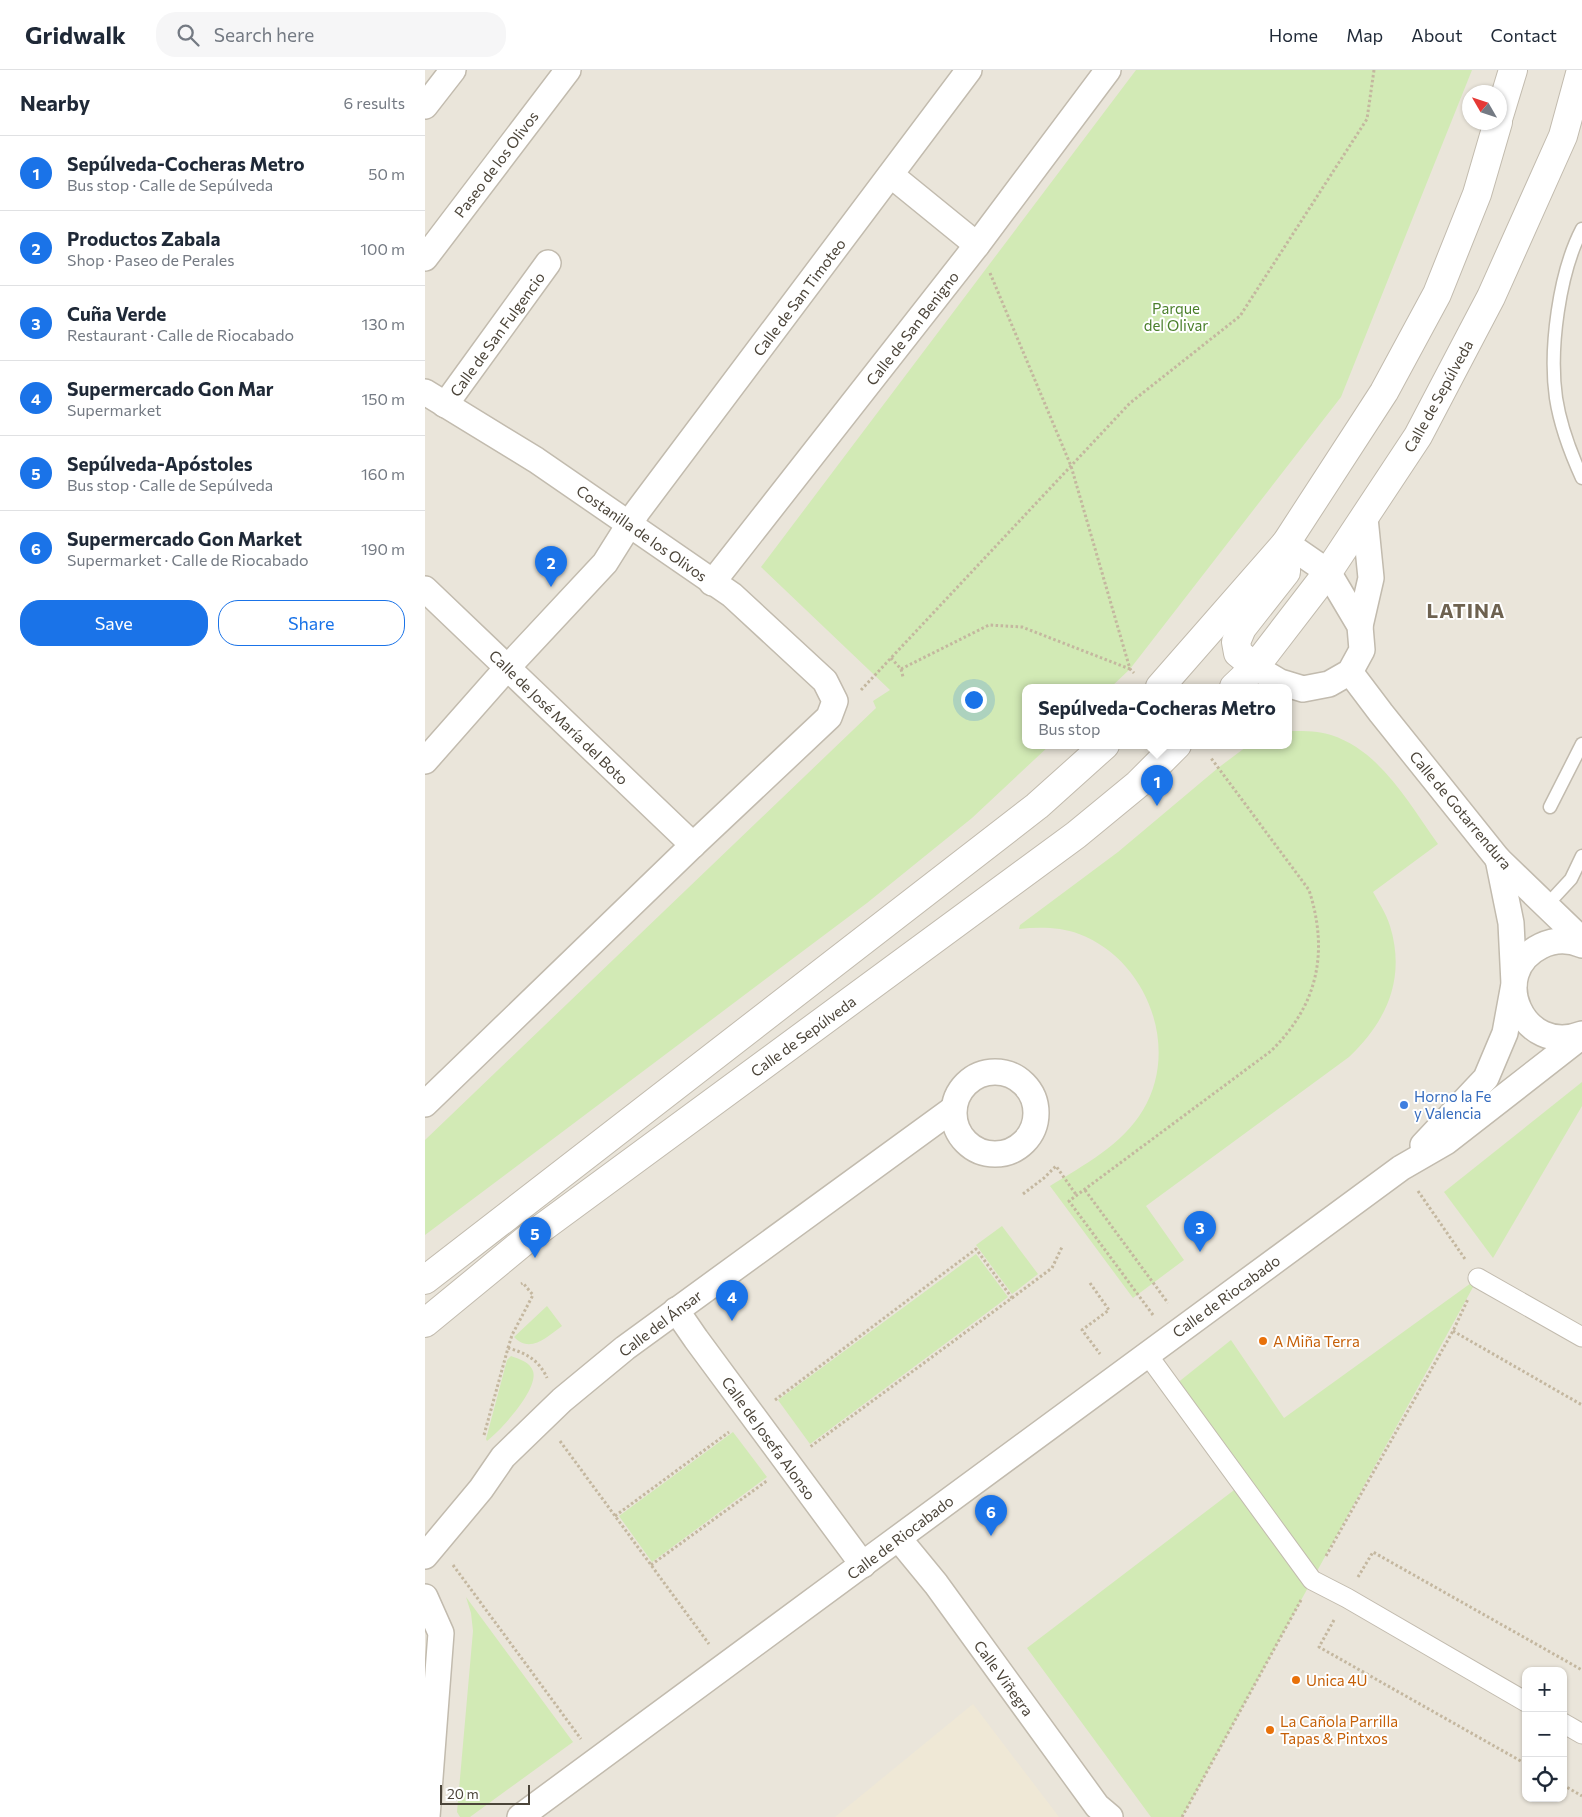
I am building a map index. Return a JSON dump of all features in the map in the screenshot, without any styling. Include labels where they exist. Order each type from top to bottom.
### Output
[{"type":"street","points":[[425,106],[453,70]]},
{"type":"street","name":"Paseo de los Olivos","points":[[425,258],[568,70]]},
{"type":"street","name":"Calle de San Timoteo","points":[[425,761],[507,668],[605,563],[630,524],[969,70]]},
{"type":"street","name":"Calle de San Benigno","points":[[712,582],[977,245],[1108,70]]},
{"type":"street","points":[[1507,90],[1513,70]]},
{"type":"street","name":"Calle de Sepúlveda","points":[[1237,684],[1255,667],[1328,572],[1418,436],[1491,297],[1563,136],[1581,70]]},
{"type":"street","points":[[1163,684],[1286,543],[1384,392],[1437,294],[1477,194],[1496,130]]},
{"type":"street","points":[[891,175],[977,245]]},
{"type":"street","name":"Calle de San Fulgencio","points":[[435,399],[548,264]]},
{"type":"street","name":"Costanilla de los Olivos","points":[[435,399],[536,460],[732,595],[825,681],[835,701]]},
{"type":"street","points":[[1292,686],[1303,689],[1329,684],[1350,672],[1362,650],[1360,626],[1371,578],[1365,518]]},
{"type":"street","points":[[1286,543],[1328,572],[1360,626]]},
{"type":"street","points":[[1286,543],[1286,572],[1242,628],[1236,642],[1238,653],[1255,667],[1287,684]]},
{"type":"street","name":"Calle de José María del Boto","points":[[425,589],[693,845]]},
{"type":"street","name":"Calle de Gotarrendura","points":[[1350,672],[1498,859],[1582,940]]},
{"type":"street","points":[[425,1104],[693,845],[829,717],[835,701]]},
{"type":"street","points":[[425,1280],[1037,806],[1101,749]]},
{"type":"street","name":"Calle de Sepúlveda","points":[[425,1323],[527,1239],[1076,835],[1138,784],[1173,749]]},
{"type":"street","name":"Calle de Riocabado","points":[[1401,1168],[1486,1078],[1505,1033],[1514,984],[1511,923],[1498,859]]},
{"type":"street","points":[[1582,944],[1571,940],[1551,941],[1533,950],[1520,965],[1514,984],[1515,999],[1520,1014],[1530,1025],[1543,1034],[1557,1038],[1573,1038],[1582,1035]]},
{"type":"street","name":"Calle de Riocabado","points":[[520,1817],[1401,1168],[1447,1142],[1582,1035]]},
{"type":"street","name":"Calle del Ánsar","points":[[437,1558],[503,1457],[569,1394],[625,1348],[676,1310],[953,1109]]},
{"type":"street","points":[[1478,1278],[1582,1337]]},
{"type":"street","name":"Calle de Josefa Alonso","points":[[676,1310],[863,1565]]},
{"type":"street","points":[[1147,1354],[1312,1580],[1347,1598],[1522,1700]]},
{"type":"street","name":"Calle Viñegra","points":[[899,1538],[936,1584],[1097,1806],[1110,1817]]},
{"type":"street","points":[[425,1597],[441,1633],[427,1817]]},
{"type":"street","points":[[1567,1725],[1582,1734]]},
{"type":"lane","points":[[1582,229],[1559,299],[1555,362],[1556,398],[1573,458],[1582,478]]},
{"type":"lane","points":[[1550,807],[1582,744]]},
{"type":"lane","points":[[1546,906],[1571,880],[1582,856]]},
{"type":"path","points":[[835,701],[861,689],[1130,403],[1240,316],[1367,119],[1375,70]]},
{"type":"path","points":[[977,245],[1071,466],[1130,669]]},
{"type":"path","points":[[901,669],[989,625],[1022,627],[1130,669],[1134,673]]},
{"type":"path","points":[[891,658],[901,669],[903,677]]},
{"type":"path","points":[[1153,1315],[1069,1202],[1271,1051],[1286,1036],[1299,1018],[1309,998],[1316,976],[1319,955],[1319,933],[1309,890],[1211,758]]},
{"type":"path","points":[[1023,1194],[1045,1178],[1056,1166],[1077,1196]]},
{"type":"path","points":[[1085,1190],[1168,1303]]},
{"type":"path","points":[[1182,1817],[1312,1580],[1453,1331],[1478,1278],[1418,1191]]},
{"type":"path","points":[[809,1448],[1052,1268],[1062,1248]]},
{"type":"path","points":[[775,1400],[976,1249],[1012,1298]]},
{"type":"path","points":[[483,1443],[483,1436],[512,1335],[533,1295],[523,1283],[516,1289]]},
{"type":"path","points":[[1090,1283],[1109,1310],[1082,1330],[1097,1351]]},
{"type":"path","points":[[1453,1331],[1582,1405]]},
{"type":"path","points":[[508,1348],[525,1353],[543,1369],[548,1381]]},
{"type":"path","points":[[615,1516],[734,1428]]},
{"type":"path","points":[[558,1439],[709,1644]]},
{"type":"path","points":[[651,1565],[771,1478]]},
{"type":"path","points":[[1522,1762],[1319,1647],[1373,1552],[1582,1670]]},
{"type":"path","points":[[437,1558],[581,1740]]},
{"type":"path","points":[[1567,1787],[1582,1796]]},
{"type":"shaded area","points":[[425,70],[1582,70],[1582,1817],[425,1817]]},
{"type":"shaded area","points":[[973,1704],[1059,1817],[835,1817]]},
{"type":"green space","name":"Parque del Olivar","points":[[1136,70],[1472,70],[1466,85],[1462,85],[1462,95],[1341,397],[1130,669],[1114,684],[1022,684],[1022,749],[1046,749],[972,818],[867,903],[425,1235],[425,1140],[876,708],[873,701],[890,690],[761,567]]},
{"type":"green space","points":[[1292,731],[1308,731],[1331,735],[1365,753],[1405,796],[1438,844],[1373,892],[1390,926],[1396,963],[1390,998],[1374,1029],[1349,1057],[1146,1206],[1184,1260],[1133,1298],[1050,1186],[1089,1162],[1113,1144],[1124,1134],[1143,1110],[1154,1085],[1158,1059],[1157,1033],[1150,1008],[1139,984],[1123,963],[1103,946],[1072,932],[1049,928],[1019,929],[1020,925],[1118,852],[1243,749],[1292,749]]},
{"type":"green space","points":[[1582,1082],[1582,1106],[1493,1258],[1444,1192]]},
{"type":"green space","points":[[1002,1226],[1038,1274],[1012,1294],[976,1245]]},
{"type":"green space","points":[[976,1254],[1008,1297],[810,1444],[778,1400]]},
{"type":"green space","points":[[1478,1278],[1182,1817],[1151,1817],[1027,1648],[1242,1484],[1171,1388],[1231,1340],[1284,1418]]},
{"type":"green space","points":[[547,1306],[562,1326],[544,1339],[532,1344],[520,1342],[514,1337]]},
{"type":"green space","points":[[511,1356],[524,1361],[532,1368],[533,1379],[525,1398],[517,1409],[487,1441],[507,1360]]},
{"type":"green space","points":[[733,1432],[767,1477],[652,1562],[619,1516]]},
{"type":"green space","points":[[466,1597],[573,1742],[470,1817],[460,1817],[457,1812],[473,1631],[471,1613]]},
{"type":"place","name":"Productos Zabala","points":[[551,587]]},
{"type":"place","name":"Sepúlveda-Cocheras Metro","points":[[1157,806]]},
{"type":"place","name":"Horno la Fe y Valencia","points":[[1404,1105]]},
{"type":"place","name":"Cuña Verde","points":[[1200,1252]]},
{"type":"place","name":"Sepúlveda-Apóstoles","points":[[535,1258]]},
{"type":"place","name":"Supermercado Gon Mar","points":[[732,1321]]},
{"type":"place","name":"A Miña Terra","points":[[1263,1341]]},
{"type":"place","name":"Supermercado Gon Market","points":[[991,1536]]},
{"type":"place","name":"Unica 4U","points":[[1296,1680]]},
{"type":"place","name":"La Cañola Parrilla Tapas & Pintxos","points":[[1270,1730]]},
{"type":"district","name":"LATINA","points":[[1466,610]]}]
